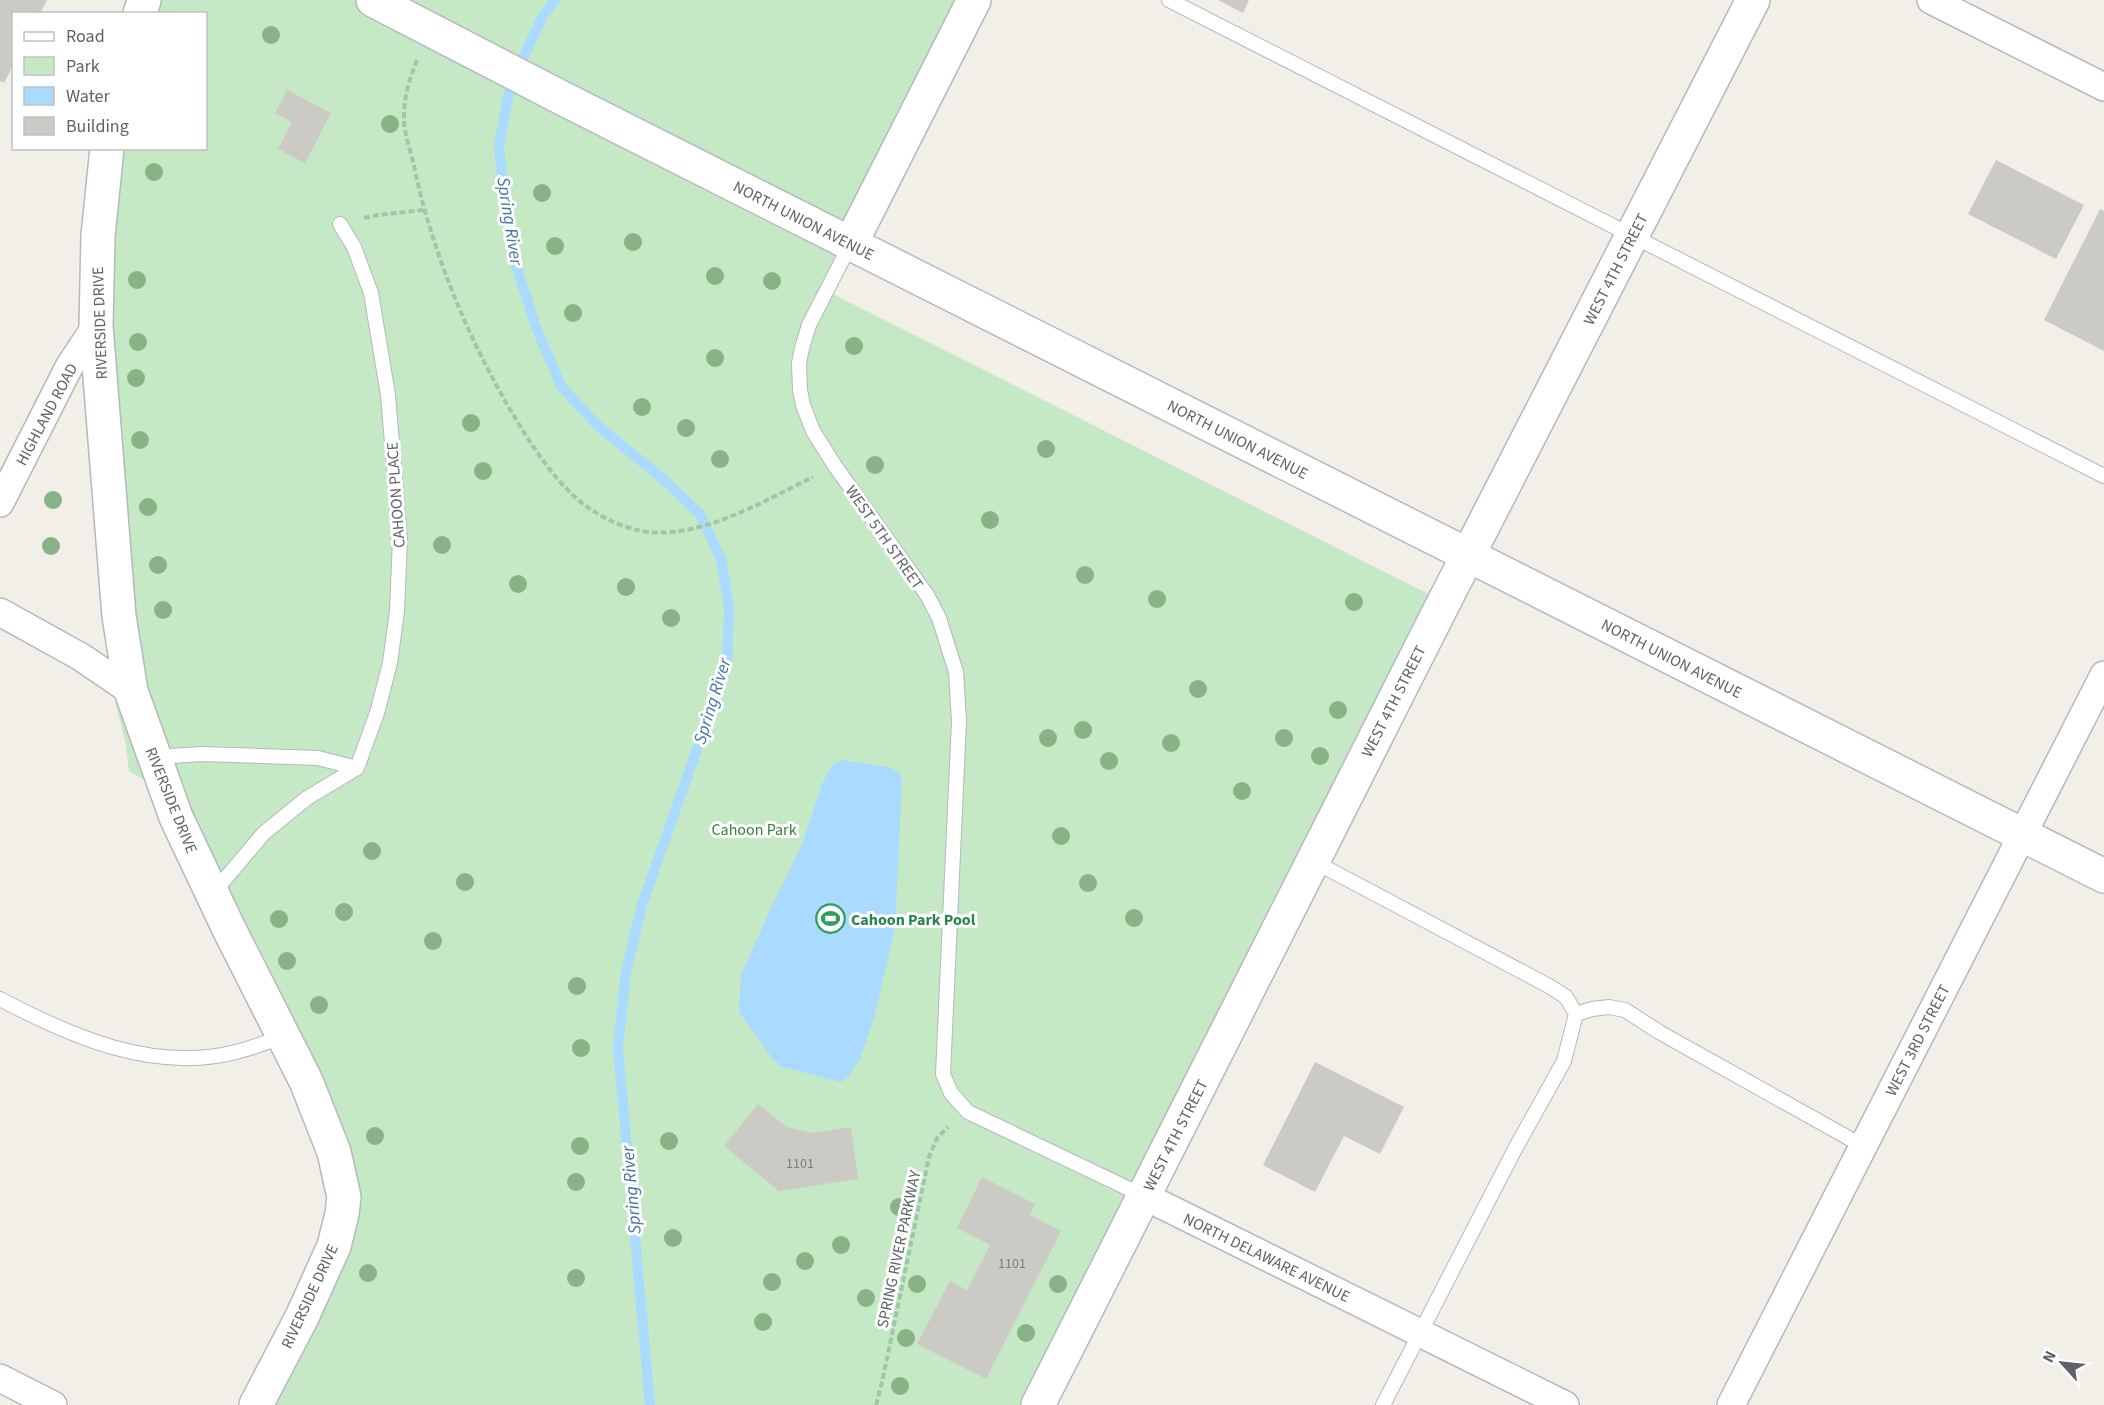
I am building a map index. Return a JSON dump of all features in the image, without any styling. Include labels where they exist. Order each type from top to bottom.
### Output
[{"type":"street","name":"NORTH UNION AVENUE","points":[[373,0],[562,98],[2104,876]]},
{"type":"street","name":"WEST 5TH STREET","points":[[851,243],[974,0]]},
{"type":"street","name":"WEST 4TH STREET","points":[[1038,1405],[1468,554],[1753,0]]},
{"type":"street","points":[[1931,0],[2104,87]]},
{"type":"street","name":"RIVERSIDE DRIVE","points":[[107,150],[98,236],[96,326],[119,616],[131,691],[176,817],[306,1081],[334,1152],[344,1197],[334,1246],[302,1317],[256,1405]]},
{"type":"street","name":"HIGHLAND ROAD","points":[[0,503],[69,367],[96,326]]},
{"type":"street","points":[[0,612],[81,657],[131,691]]},
{"type":"street","name":"WEST 3RD STREET","points":[[1731,1405],[2104,675]]},
{"type":"street","name":"NORTH DELAWARE AVENUE","points":[[1144,1196],[1565,1405]]},
{"type":"street","points":[[0,1378],[52,1405]]},
{"type":"lane","points":[[1169,0],[2104,476]]},
{"type":"lane","name":"CAHOON PLACE","points":[[340,224],[354,247],[371,293],[388,394],[400,540],[397,611],[390,663],[377,713],[357,768]]},
{"type":"lane","name":"WEST 5TH STREET","points":[[851,243],[809,325],[800,363],[802,405],[813,431],[836,466],[927,595],[939,618],[956,672],[959,721],[943,1074],[951,1093],[968,1113]]},
{"type":"lane","points":[[154,758],[202,754],[318,758],[357,768]]},
{"type":"lane","points":[[212,893],[264,833],[307,798],[357,768]]},
{"type":"lane","points":[[1313,861],[1549,986],[1566,998],[1576,1014],[1564,1062],[1515,1149],[1383,1405]]},
{"type":"lane","points":[[0,999],[71,1033],[116,1050],[159,1058],[200,1058],[235,1053],[284,1036]]},
{"type":"lane","points":[[1576,1014],[1609,1007],[1625,1010],[1659,1032],[1863,1146]]},
{"type":"lane","name":"NORTH DELAWARE AVENUE","points":[[968,1113],[1144,1196]]},
{"type":"path","points":[[433,32],[418,59],[407,86],[404,123],[423,210],[444,273],[486,368],[531,446],[575,497],[601,516],[630,528],[654,533],[679,532],[728,517],[836,466]]},
{"type":"path","points":[[340,224],[378,214],[423,210]]},
{"type":"path","name":"SPRING RIVER PARKWAY","points":[[876,1405],[929,1157],[937,1138],[949,1126],[968,1113]]},
{"type":"green space","name":"Cahoon Park","points":[[144,0],[974,0],[827,291],[1444,602],[1038,1405],[256,1405],[344,1197],[154,786],[129,771],[125,740],[115,701],[121,671],[107,150],[207,150],[207,12],[140,12]]},
{"type":"water","name":"Cahoon Park Pool","points":[[841,760],[889,767],[899,772],[902,780],[895,928],[874,1018],[860,1059],[849,1076],[841,1082],[782,1067],[774,1061],[739,1012],[741,975],[801,847],[822,784],[831,766]]},
{"type":"building","points":[[0,0],[47,0],[41,12],[12,12],[12,68],[4,83],[0,81]]},
{"type":"building","points":[[1218,0],[1249,0],[1243,13]]},
{"type":"building","points":[[287,90],[331,113],[305,163],[278,149],[292,122],[275,113]]},
{"type":"building","points":[[1996,160],[2084,205],[2056,259],[1968,214]]},
{"type":"building","points":[[2100,209],[2104,211],[2104,351],[2044,320]]},
{"type":"building","points":[[1315,1062],[1404,1107],[1380,1154],[1344,1136],[1315,1192],[1263,1165]]},
{"type":"building","points":[[758,1104],[787,1127],[813,1133],[851,1127],[858,1179],[779,1191],[724,1146]]},
{"type":"building","points":[[982,1177],[1035,1204],[1030,1215],[1061,1231],[986,1379],[917,1344],[950,1281],[967,1290],[990,1245],[957,1228]]},
{"type":"waterway","name":"Spring River","points":[[555,0],[543,16],[511,83],[499,145],[505,212],[514,259],[536,327],[561,386],[597,425],[662,478],[700,514],[721,559],[729,607],[727,664],[642,905],[626,972],[618,1048],[650,1405]]},
{"type":"place","name":"Cahoon Park Pool","points":[[830,919]]}]
